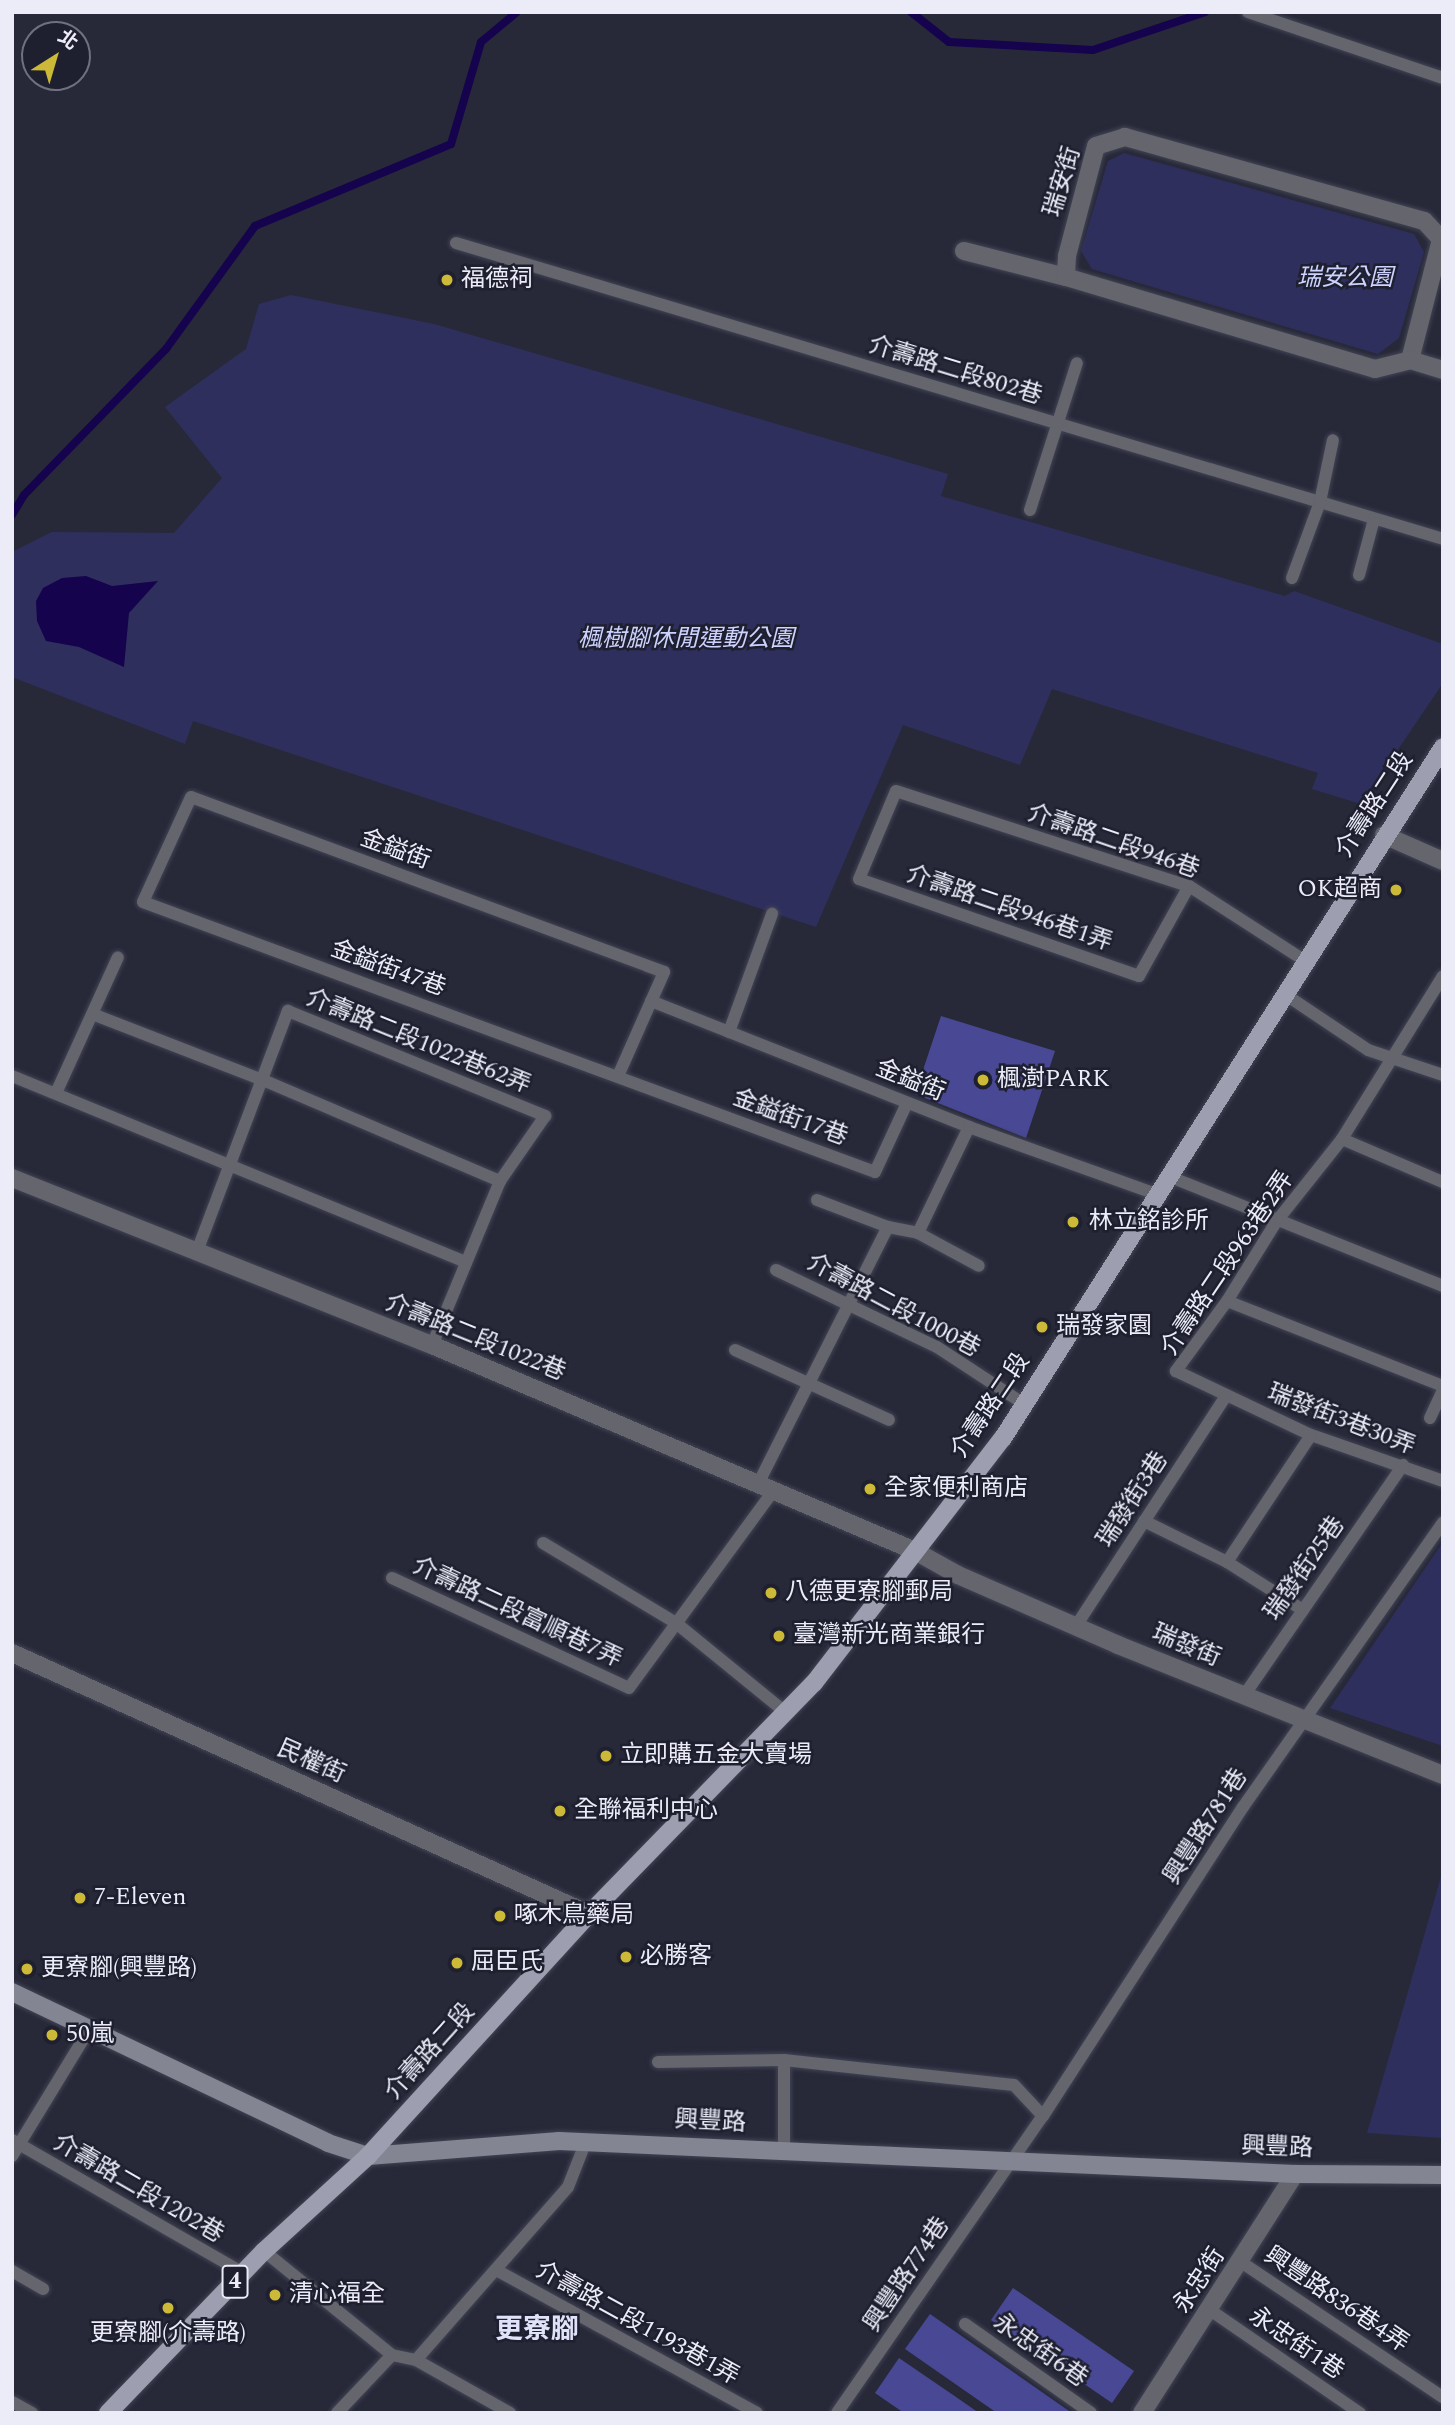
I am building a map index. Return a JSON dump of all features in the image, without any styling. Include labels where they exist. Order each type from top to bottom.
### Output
[{"type":"main road","name":"介壽路二段","points":[[108,2413],[264,2251],[368,2156],[589,1914],[814,1682],[1024,1404],[1304,960],[1443,747]]},
{"type":"main road","name":"興豐路","points":[[12,1992],[328,2143],[368,2156],[586,2141],[1295,2174],[1443,2175]]},
{"type":"street","name":"瑞安街","points":[[1066,276],[1067,256],[1097,146],[1125,136],[1424,220],[1441,239],[1410,360]]},
{"type":"street","points":[[964,251],[1066,276],[1375,369],[1410,360],[1443,370]]},
{"type":"street","points":[[1384,835],[1443,861]]},
{"type":"street","name":"介壽路二段1022巷","points":[[12,1178],[196,1254],[432,1345],[915,1551]]},
{"type":"street","name":"瑞發街","points":[[915,1551],[1076,1626],[1243,1697],[1443,1775]]},
{"type":"street","name":"民權街","points":[[12,1654],[589,1914]]},
{"type":"street","name":"永忠街","points":[[1148,2411],[1295,2174]]},
{"type":"lane","points":[[1248,12],[1443,78]]},
{"type":"lane","name":"介壽路二段802巷","points":[[456,243],[1443,539]]},
{"type":"lane","points":[[1030,510],[1060,424],[1077,363]]},
{"type":"lane","points":[[1292,578],[1320,502],[1333,440]]},
{"type":"lane","points":[[1359,575],[1374,519]]},
{"type":"lane","name":"介壽路二段946巷","points":[[896,791],[1189,886],[1304,960]]},
{"type":"lane","name":"介壽路二段946巷1弄","points":[[896,791],[859,879],[1139,976],[1189,886]]},
{"type":"lane","name":"金鎰街47巷","points":[[191,797],[143,902],[618,1076]]},
{"type":"lane","name":"金鎰街","points":[[191,797],[664,971],[651,1001],[969,1127],[1156,1194]]},
{"type":"lane","points":[[729,1032],[772,914]]},
{"type":"lane","points":[[56,1093],[95,1016],[118,957]]},
{"type":"lane","name":"介壽路二段963巷2弄","points":[[1225,1397],[1176,1371],[1227,1301],[1276,1222],[1342,1139],[1443,976]]},
{"type":"lane","points":[[1283,993],[1368,1050],[1392,1061],[1443,1075]]},
{"type":"lane","points":[[618,1076],[651,1001]]},
{"type":"lane","name":"介壽路二段1022巷62弄","points":[[196,1254],[233,1162],[288,1010],[545,1116],[499,1181]]},
{"type":"lane","points":[[95,1016],[263,1080],[499,1181],[432,1345]]},
{"type":"lane","points":[[12,1076],[233,1162],[466,1262]]},
{"type":"lane","name":"金鎰街17巷","points":[[618,1076],[875,1172],[907,1103]]},
{"type":"lane","points":[[918,1233],[969,1127]]},
{"type":"lane","points":[[1342,1139],[1443,1182]]},
{"type":"lane","points":[[1168,1176],[1276,1222],[1443,1286]]},
{"type":"lane","points":[[817,1200],[888,1227],[918,1233],[979,1266]]},
{"type":"lane","points":[[676,1623],[765,1487],[809,1381],[888,1227]]},
{"type":"lane","name":"介壽路二段1000巷","points":[[776,1269],[937,1347],[1024,1404]]},
{"type":"lane","points":[[1227,1301],[1443,1388],[1430,1418]]},
{"type":"lane","points":[[735,1350],[809,1381],[889,1420]]},
{"type":"lane","name":"瑞發街3巷30弄","points":[[1225,1397],[1311,1435],[1443,1480]]},
{"type":"lane","name":"瑞發街3巷","points":[[1076,1626],[1225,1397]]},
{"type":"lane","points":[[1227,1562],[1311,1435]]},
{"type":"lane","name":"瑞發街25巷","points":[[1243,1697],[1403,1465]]},
{"type":"lane","points":[[1144,1521],[1227,1562],[1303,1610]]},
{"type":"lane","name":"興豐路781巷","points":[[1011,2161],[1301,1721],[1443,1522]]},
{"type":"lane","points":[[543,1543],[676,1623],[785,1712]]},
{"type":"lane","name":"介壽路二段富順巷7弄","points":[[391,1578],[629,1688],[676,1623]]},
{"type":"lane","points":[[12,2157],[16,2142],[90,2028]]},
{"type":"lane","points":[[784,2060],[784,2150]]},
{"type":"lane","points":[[658,2062],[784,2060],[1014,2085],[1043,2116]]},
{"type":"lane","points":[[416,2360],[498,2272],[568,2187],[586,2141]]},
{"type":"lane","name":"介壽路二段1202巷","points":[[16,2142],[243,2273]]},
{"type":"lane","name":"興豐路774巷","points":[[837,2413],[1011,2161]]},
{"type":"lane","points":[[264,2251],[393,2355],[416,2360],[510,2413]]},
{"type":"lane","name":"興豐路836巷4弄","points":[[1241,2262],[1443,2397]]},
{"type":"lane","points":[[12,2271],[43,2289]]},
{"type":"lane","name":"介壽路二段1193巷1弄","points":[[498,2272],[757,2413]]},
{"type":"lane","name":"永忠街1巷","points":[[1210,2310],[1360,2413]]},
{"type":"lane","name":"永忠街6巷","points":[[965,2323],[1091,2413]]},
{"type":"lane","points":[[337,2413],[393,2355]]},
{"type":"lane","points":[[12,2402],[32,2413]]},
{"type":"green space","name":"瑞安公園","points":[[1124,153],[1414,234],[1424,252],[1399,338],[1378,354],[1092,269],[1081,251],[1108,161]]},
{"type":"green space","name":"楓樹腳休閒運動公園","points":[[291,295],[434,324],[948,474],[941,496],[1285,596],[1294,591],[1443,644],[1443,683],[1361,804],[1312,789],[1318,773],[1052,689],[1020,765],[903,725],[816,927],[193,721],[185,744],[12,677],[12,552],[52,532],[174,533],[222,478],[165,407],[246,349],[259,304]]},
{"type":"green space","points":[[1443,1542],[1443,1746],[1330,1708]]},
{"type":"green space","points":[[1443,1870],[1443,2138],[1367,2133],[1407,1995]]},
{"type":"shaded area","points":[[86,576],[112,586],[158,581],[129,613],[124,667],[79,647],[46,641],[37,621],[36,601],[43,588],[62,578]]},
{"type":"building","name":"楓澍PARK","points":[[941,1016],[1055,1051],[1026,1138],[915,1094]]},
{"type":"building","points":[[1013,2288],[1134,2371],[1112,2403],[991,2320]]},
{"type":"building","points":[[930,2314],[1072,2413],[997,2413],[905,2349]]},
{"type":"building","points":[[899,2358],[979,2413],[904,2413],[875,2393]]},
{"type":"waterway","points":[[12,515],[24,495],[166,349],[255,226],[451,144],[481,42],[517,12]]},
{"type":"waterway","points":[[911,12],[949,42],[1093,50],[1205,12]]},
{"type":"place","name":"福德祠","points":[[447,280]]},
{"type":"place","name":"OK超商","points":[[1396,890]]},
{"type":"place","name":"楓澍PARK","points":[[983,1080]]},
{"type":"place","name":"林立銘診所","points":[[1073,1222]]},
{"type":"place","name":"瑞發家園","points":[[1042,1327]]},
{"type":"place","name":"全家便利商店","points":[[870,1489]]},
{"type":"place","name":"八德更寮腳郵局","points":[[771,1593]]},
{"type":"place","name":"臺灣新光商業銀行","points":[[779,1636]]},
{"type":"place","name":"立即購五金大賣場","points":[[606,1756]]},
{"type":"place","name":"全聯福利中心","points":[[560,1811]]},
{"type":"place","name":"7-Eleven","points":[[80,1898]]},
{"type":"place","name":"啄木鳥藥局","points":[[500,1916]]},
{"type":"place","name":"必勝客","points":[[626,1957]]},
{"type":"place","name":"屈臣氏","points":[[457,1963]]},
{"type":"place","name":"更寮腳(興豐路)","points":[[27,1969]]},
{"type":"place","name":"50嵐","points":[[52,2035]]},
{"type":"place","name":"清心福全","points":[[275,2295]]},
{"type":"place","name":"更寮腳(介壽路)","points":[[168,2308]]},
{"type":"district","name":"更寮腳","points":[[537,2330]]}]
